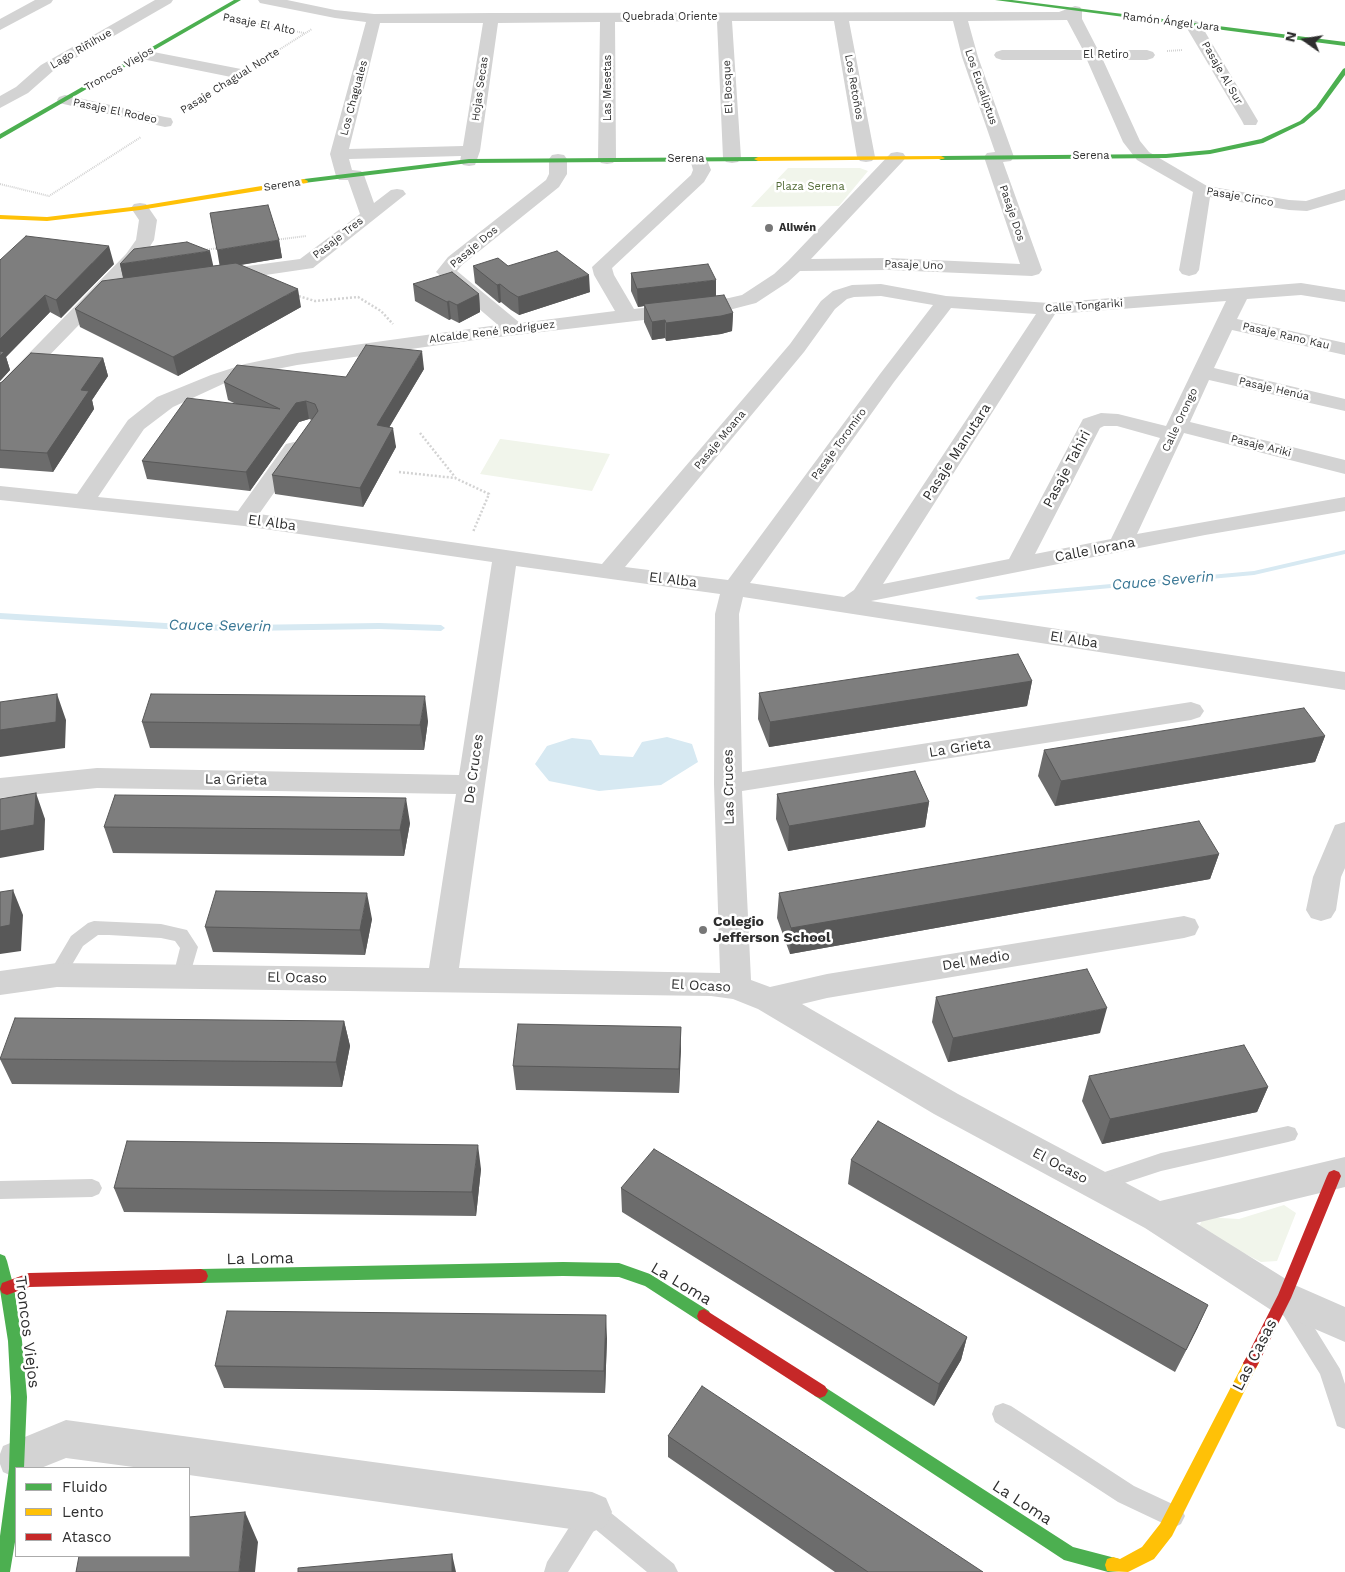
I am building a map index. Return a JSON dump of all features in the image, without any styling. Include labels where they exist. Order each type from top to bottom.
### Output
[{"type":"street","points":[[0,25],[46,0]]},
{"type":"street","name":"Lago Riñihue","points":[[0,103],[22,90],[47,68],[166,0]]},
{"type":"street","name":"Troncos Viejos","points":[[97,82],[238,0]]},
{"type":"street","name":"Quebrada Oriente","points":[[265,0],[335,14],[374,19],[841,16],[1062,17],[1075,10]]},
{"type":"street","name":"Ramón Ángel Jara","points":[[998,0],[1345,44]]},
{"type":"street","points":[[300,7],[357,1]]},
{"type":"street","points":[[1075,10],[1074,19],[1093,55],[1132,142],[1143,156]]},
{"type":"street","name":"Los Retoños","points":[[841,16],[866,158]]},
{"type":"street","name":"Los Eucaliptus","points":[[958,16],[998,157]]},
{"type":"street","name":"Las Mesetas","points":[[608,17],[608,159]]},
{"type":"street","name":"El Bosque","points":[[724,17],[732,158]]},
{"type":"street","name":"Hojas Secas","points":[[470,156],[491,18]]},
{"type":"street","name":"Los Chaguales","points":[[350,176],[339,154],[374,19]]},
{"type":"street","name":"Pasaje Al Sur","points":[[1193,25],[1250,122]]},
{"type":"street","points":[[143,55],[241,74]]},
{"type":"street","name":"El Retiro","points":[[1002,55],[1147,55]]},
{"type":"street","name":"Serena","points":[[339,154],[608,159],[1143,156],[1210,152],[1246,145],[1278,135],[1296,126],[1311,115],[1345,70]]},
{"type":"street","points":[[0,86],[22,90],[58,91],[97,82]]},
{"type":"street","points":[[0,137],[58,91]]},
{"type":"street","name":"Pasaje El Rodeo","points":[[58,91],[165,122]]},
{"type":"street","name":"Serena","points":[[0,217],[47,219],[140,208],[470,156]]},
{"type":"street","name":"Pasaje Cinco","points":[[1143,156],[1202,190],[1289,205],[1308,206],[1345,194]]},
{"type":"street","name":"Alcalde René Rodríguez","points":[[84,501],[136,425],[165,402],[218,379],[252,368],[297,359],[514,328],[730,304],[749,299],[766,289],[795,264],[897,157]]},
{"type":"street","name":"Pasaje Dos","points":[[998,157],[1032,270]]},
{"type":"street","points":[[628,316],[604,274],[602,267],[698,178],[702,170],[699,158]]},
{"type":"street","name":"Pasaje Dos","points":[[514,328],[446,272],[455,261],[553,183],[558,174],[558,159]]},
{"type":"street","name":"Pasaje Tres","points":[[350,176],[368,215]]},
{"type":"street","points":[[1189,270],[1202,190]]},
{"type":"street","name":"Pasaje Tres","points":[[198,279],[306,264],[397,194]]},
{"type":"street","points":[[0,395],[133,258],[146,240],[148,220],[140,208]]},
{"type":"street","name":"Pasaje Uno","points":[[795,264],[889,264],[1032,270]]},
{"type":"street","points":[[100,292],[130,288]]},
{"type":"street","name":"Calle Tongariki","points":[[828,305],[840,295],[852,291],[868,290],[881,290],[946,302],[1049,309],[1301,289],[1345,296]]},
{"type":"street","name":"Calle Orongo","points":[[1120,545],[1239,295]]},
{"type":"street","name":"Pasaje Toromiro","points":[[734,588],[887,378],[946,302]]},
{"type":"street","name":"Pasaje Moana","points":[[608,572],[797,348],[828,305]]},
{"type":"street","name":"Pasaje Manutara","points":[[856,601],[1049,309]]},
{"type":"street","name":"Pasaje Rano Kau","points":[[1226,323],[1345,349]]},
{"type":"street","name":"Pasaje Henúa","points":[[1202,372],[1345,405]]},
{"type":"street","name":"Pasaje Tahiri","points":[[1018,564],[1091,424],[1102,419],[1118,420],[1175,430]]},
{"type":"street","name":"Pasaje Ariki","points":[[1175,430],[1345,467]]},
{"type":"street","points":[[244,518],[303,436]]},
{"type":"street","name":"El Alba","points":[[0,493],[244,518],[608,572],[856,601],[1341,683]]},
{"type":"street","name":"Calle Iorana","points":[[856,601],[1018,564],[1204,528],[1345,504]]},
{"type":"street","name":"De Cruces","points":[[442,981],[505,557]]},
{"type":"street","name":"Las Cruces","points":[[734,588],[727,614],[728,784],[736,987]]},
{"type":"street","name":"La Grieta","points":[[728,784],[1191,711]]},
{"type":"street","name":"La Grieta","points":[[0,788],[96,778],[472,785]]},
{"type":"street","points":[[1321,910],[1327,877],[1345,832]]},
{"type":"street","name":"Del Medio","points":[[769,1000],[827,986],[1184,926]]},
{"type":"street","name":"El Ocaso","points":[[0,983],[58,975],[711,984],[736,987],[769,1000],[946,1104],[1157,1217],[1284,1298],[1345,1325]]},
{"type":"street","name":"Las Casas","points":[[1157,1217],[1339,1174]]},
{"type":"street","name":"Las Casas","points":[[1169,1523],[1284,1298],[1339,1174]]},
{"type":"street","name":"Troncos Viejos","points":[[0,1261],[7,1288],[15,1341],[19,1397],[17,1466]]},
{"type":"street","name":"La Loma","points":[[7,1288],[29,1280],[553,1269],[619,1270],[650,1281],[1070,1554],[1121,1567],[1148,1553],[1169,1523]]},
{"type":"street","points":[[17,1466],[66,1439],[592,1512]]},
{"type":"street","name":"Troncos Viejos","points":[[2,1572],[12,1520],[15,1488]]},
{"type":"lane","points":[[58,975],[77,941],[94,928],[109,928],[161,931],[181,935],[189,947],[182,976]]},
{"type":"lane","points":[[1094,1184],[1161,1162],[1288,1134]]},
{"type":"lane","points":[[0,1190],[92,1188]]},
{"type":"lane","points":[[1284,1298],[1330,1369],[1345,1418]]},
{"type":"lane","points":[[1003,1414],[1169,1523]]},
{"type":"lane","points":[[556,1572],[555,1570],[592,1512],[666,1572]]},
{"type":"path","name":"Pasaje Chagual Norte","points":[[0,184],[49,196],[335,14]]},
{"type":"path","name":"Pasaje El Alto","points":[[212,15],[306,33]]},
{"type":"path","name":"El Retiro","points":[[1147,55],[1151,51],[1208,50]]},
{"type":"path","points":[[271,240],[348,230]]},
{"type":"path","points":[[194,251],[223,247]]},
{"type":"path","points":[[266,270],[279,289],[315,301],[358,297],[381,311],[409,343]]},
{"type":"path","points":[[420,434],[455,478]]},
{"type":"path","points":[[399,472],[455,478],[489,494],[465,551]]},
{"type":"green space","name":"Plaza Serena","points":[[788,168],[860,168],[868,171],[839,206],[751,207]]},
{"type":"green space","points":[[500,439],[610,454],[592,491],[480,474]]},
{"type":"green space","points":[[1284,1205],[1296,1213],[1277,1261],[1261,1262],[1198,1230],[1203,1217],[1239,1219]]},
{"type":"shaded area","points":[[667,737],[692,744],[698,762],[661,785],[599,791],[549,781],[535,764],[547,746],[572,738],[591,740],[600,755],[633,757],[642,742]]},
{"type":"building","points":[[268,205],[279,240],[217,250],[210,213]]},
{"type":"building","points":[[26,236],[109,246],[56,300],[45,295],[0,339],[0,260]]},
{"type":"building","points":[[187,242],[210,251],[120,264],[134,249]]},
{"type":"building","points":[[557,251],[589,275],[518,297],[500,284],[497,285],[473,266],[498,258],[508,266]]},
{"type":"building","points":[[236,263],[298,289],[173,357],[75,309],[102,281]]},
{"type":"building","points":[[708,264],[716,280],[637,289],[631,273]]},
{"type":"building","points":[[452,272],[479,294],[457,305],[449,301],[447,302],[413,284]]},
{"type":"building","points":[[724,295],[733,313],[666,323],[665,320],[652,322],[644,304]]},
{"type":"building","points":[[366,345],[422,351],[377,425],[393,428],[360,488],[272,475],[318,411],[315,404],[306,401],[296,403],[246,472],[142,461],[187,398],[280,409],[224,382],[237,365],[346,377]]},
{"type":"building","points":[[31,353],[103,358],[81,390],[89,391],[47,453],[0,450],[0,383]]},
{"type":"building","points":[[1018,654],[1032,681],[770,722],[759,693]]},
{"type":"building","points":[[57,694],[56,722],[0,730],[0,702]]},
{"type":"building","points":[[151,694],[425,696],[420,725],[142,722]]},
{"type":"building","points":[[1304,708],[1325,736],[1061,781],[1044,750]]},
{"type":"building","points":[[915,771],[929,802],[789,826],[777,794]]},
{"type":"building","points":[[36,793],[34,825],[0,831],[0,799]]},
{"type":"building","points":[[115,795],[406,798],[400,830],[104,827]]},
{"type":"building","points":[[1199,821],[1219,854],[791,928],[779,893]]},
{"type":"building","points":[[13,890],[10,925],[0,927],[0,892]]},
{"type":"building","points":[[216,891],[367,893],[360,930],[205,927]]},
{"type":"building","points":[[1087,969],[1107,1008],[953,1038],[936,997]]},
{"type":"building","points":[[15,1018],[344,1021],[336,1062],[0,1059]]},
{"type":"building","points":[[518,1024],[681,1027],[679,1069],[513,1066]]},
{"type":"building","points":[[1244,1045],[1268,1087],[1110,1119],[1089,1076]]},
{"type":"building","points":[[878,1121],[1208,1305],[1186,1350],[851,1160]]},
{"type":"building","points":[[127,1141],[478,1145],[472,1192],[114,1188]]},
{"type":"building","points":[[654,1149],[967,1337],[939,1384],[621,1188]]},
{"type":"building","points":[[227,1311],[606,1315],[604,1371],[215,1366]]},
{"type":"building","points":[[702,1386],[983,1572],[868,1572],[668,1436]]},
{"type":"building","points":[[245,1512],[239,1572],[76,1572],[79,1557],[190,1557],[190,1517]]},
{"type":"building","points":[[452,1554],[452,1572],[298,1572],[298,1568]]},
{"type":"waterway","name":"Cauce Severin","points":[[979,598],[1254,573],[1345,552]]},
{"type":"waterway","name":"Cauce Severin","points":[[0,616],[182,627],[379,626],[441,628]]},
{"type":"traffic: fast","points":[[0,137],[238,0]]},
{"type":"traffic: fast","points":[[998,0],[1345,44]]},
{"type":"traffic: fast","points":[[941,158],[1166,156],[1210,152],[1263,141],[1302,122],[1318,108],[1345,70]]},
{"type":"traffic: fast","points":[[304,181],[469,161],[758,159]]},
{"type":"traffic: fast","points":[[0,1261],[7,1288],[15,1341],[19,1397],[16,1467]]},
{"type":"traffic: fast","points":[[201,1276],[563,1269],[619,1270],[650,1281],[704,1316]]},
{"type":"traffic: fast","points":[[820,1391],[1070,1554],[1113,1565]]},
{"type":"traffic: fast","points":[[2,1572],[11,1519],[15,1480]]},
{"type":"traffic: slow","points":[[758,159],[941,158]]},
{"type":"traffic: slow","points":[[0,217],[47,219],[140,208],[304,181]]},
{"type":"traffic: slow","points":[[1113,1565],[1121,1567],[1148,1553],[1166,1530],[1251,1363]]},
{"type":"traffic: jam","points":[[1251,1363],[1284,1298],[1334,1176]]},
{"type":"traffic: jam","points":[[7,1288],[29,1280],[201,1276]]},
{"type":"traffic: jam","points":[[704,1316],[820,1391]]},
{"type":"place","name":"Aliwén","points":[[769,228]]},
{"type":"place","name":"Colegio Jefferson School","points":[[703,930]]}]
